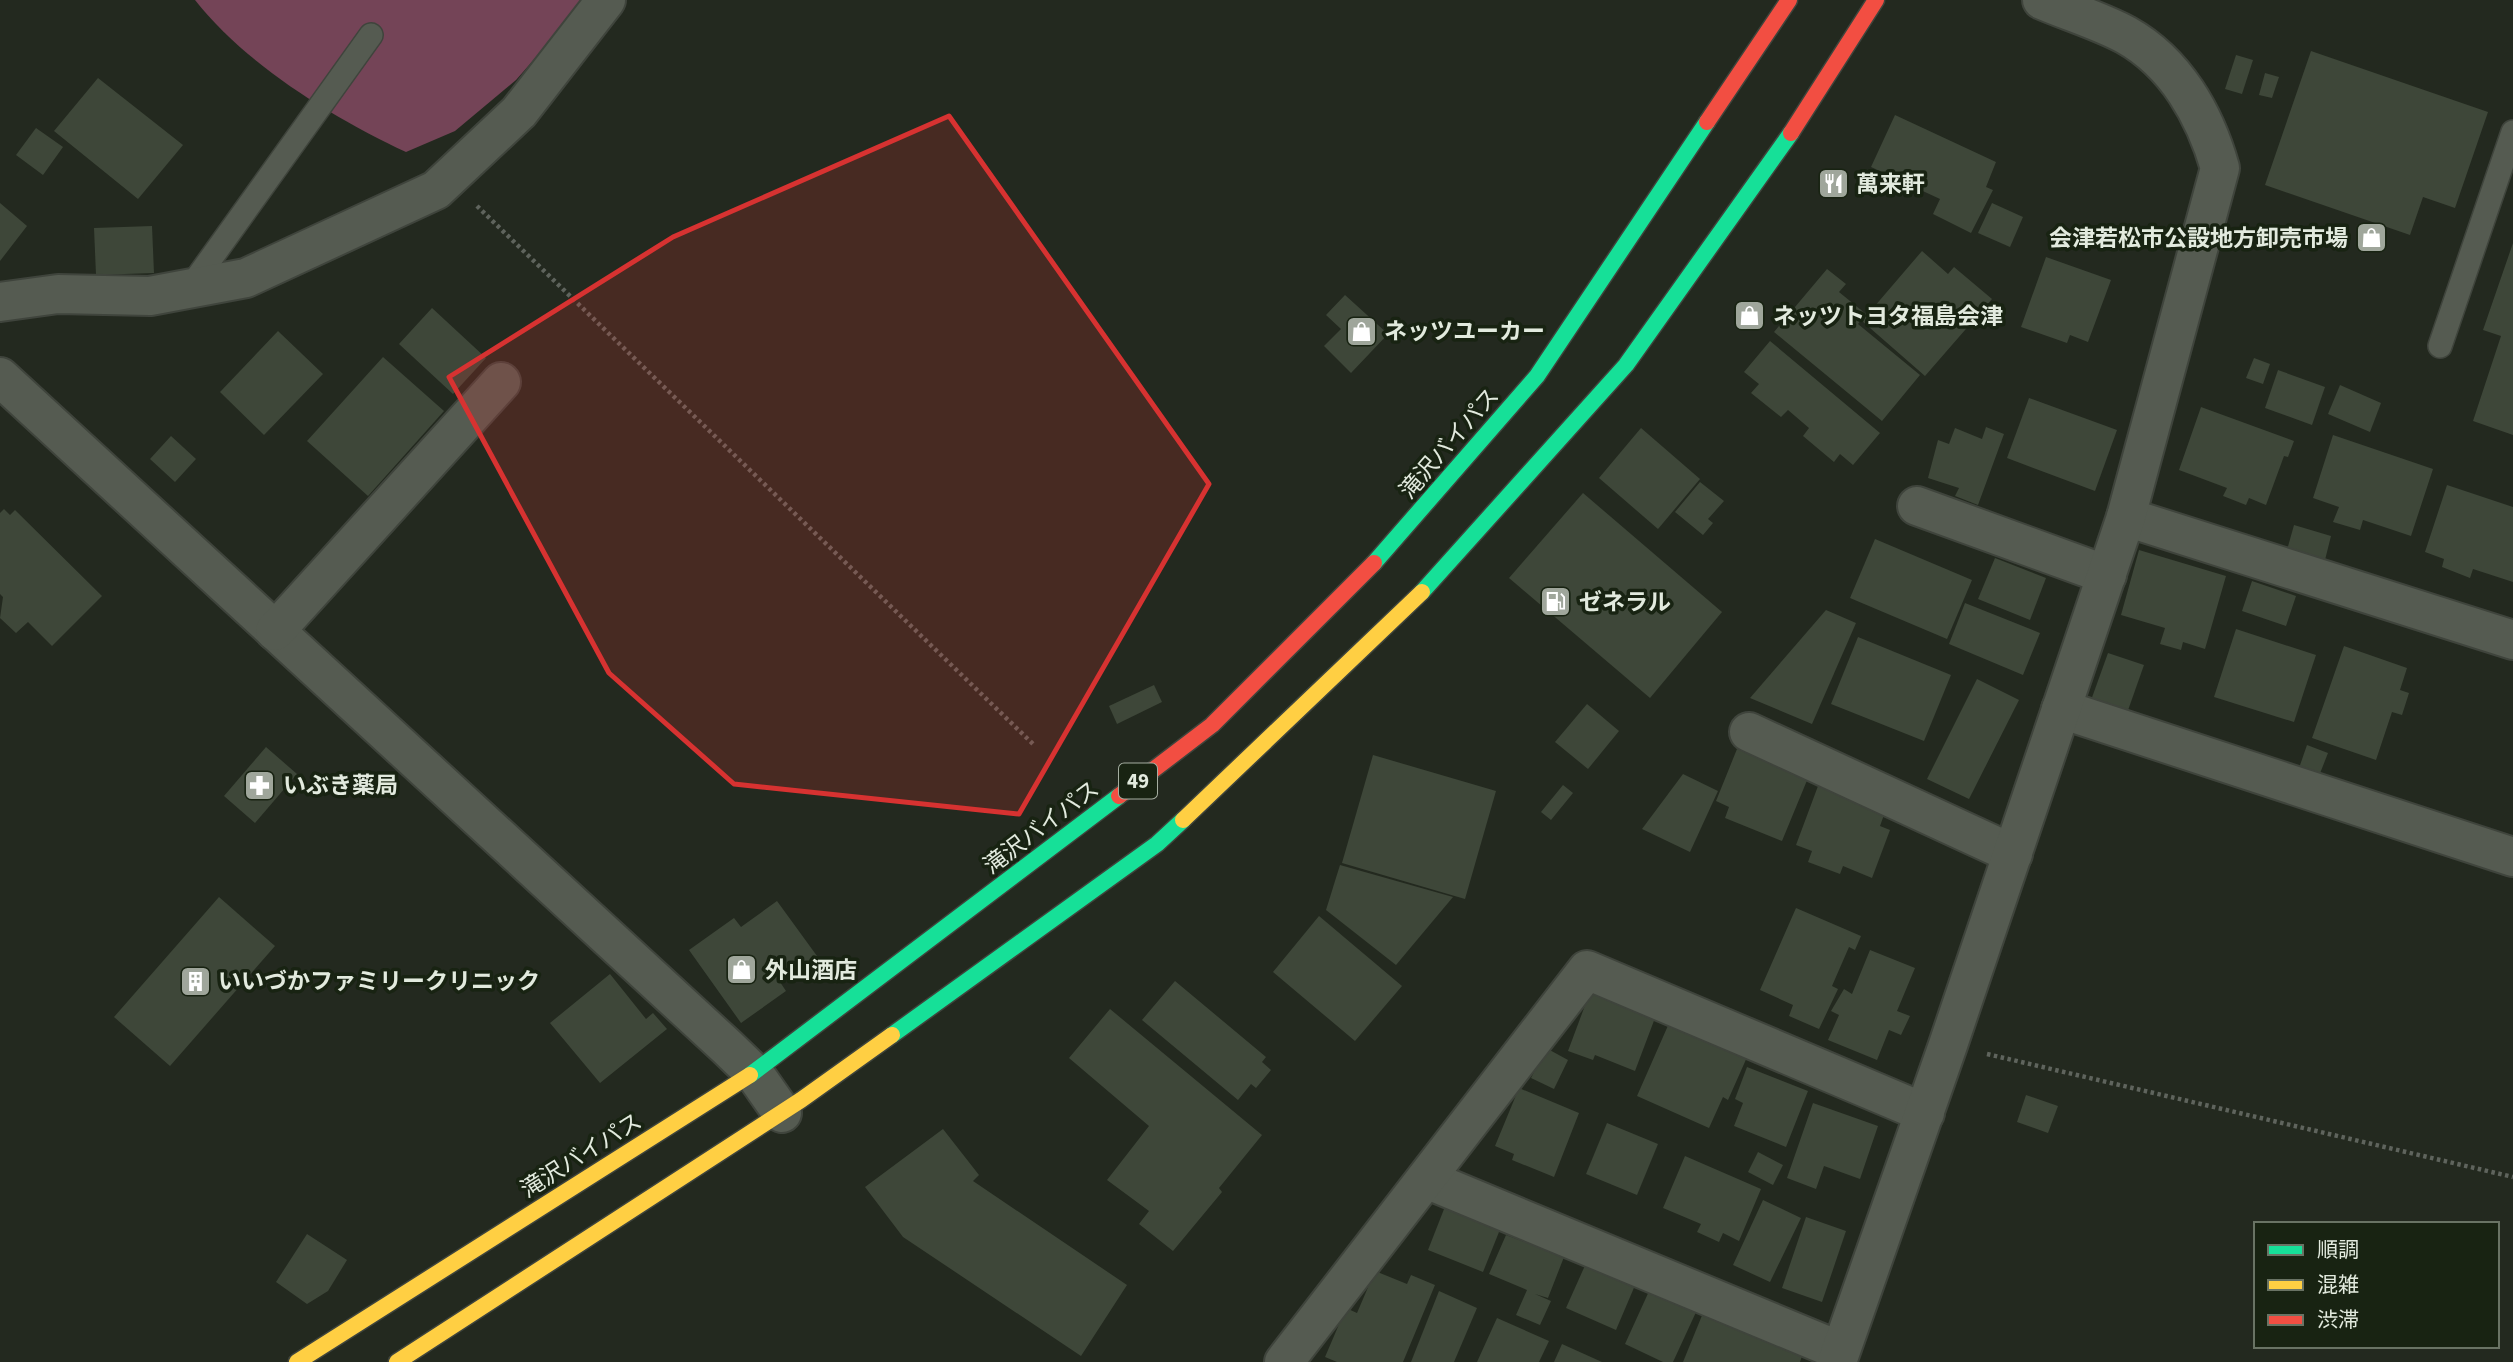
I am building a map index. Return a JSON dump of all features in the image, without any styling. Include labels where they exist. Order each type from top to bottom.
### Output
[{"type":"highway","name":"滝沢バイパス","points":[[297,1362],[754,1073],[1212,725],[1367,571],[1537,376],[1789,0]]},
{"type":"highway","name":"49","points":[[397,1362],[782,1113],[1157,844],[1389,626],[1466,546],[1626,365],[1741,207],[1843,56],[1876,0]]},
{"type":"street","points":[[0,302],[58,294],[150,296],[246,278],[436,190],[519,112],[606,0]]},
{"type":"street","points":[[1426,1179],[1839,1357],[1925,1113],[2126,517],[2220,167],[2210,131],[2174,74],[2128,36],[2042,0]]},
{"type":"street","points":[[0,377],[754,1073],[782,1113]]},
{"type":"street","points":[[275,631],[501,382]]},
{"type":"street","points":[[1917,506],[2107,575]]},
{"type":"street","points":[[2126,517],[2513,640]]},
{"type":"street","points":[[2061,709],[2513,857]]},
{"type":"street","points":[[1749,732],[2013,854]]},
{"type":"street","points":[[1286,1362],[1587,970],[1925,1113]]},
{"type":"lane","points":[[189,289],[371,35]]},
{"type":"lane","points":[[2440,345],[2513,132]]},
{"type":"path","points":[[449,178],[1033,744]]},
{"type":"path","points":[[1948,1045],[2513,1177]]},
{"type":"highlighted area","points":[[949,116],[1209,484],[1019,814],[734,784],[609,673],[449,377],[673,237]]},
{"type":"shaded area","points":[[195,0],[586,0],[516,80],[455,131],[406,152],[320,106],[264,67],[215,24]]},
{"type":"building","points":[[2311,51],[2488,112],[2455,208],[2423,197],[2410,235],[2265,185]]},
{"type":"building","points":[[2236,55],[2253,60],[2242,94],[2225,89]]},
{"type":"building","points":[[2265,73],[2279,77],[2272,98],[2259,95]]},
{"type":"building","points":[[98,78],[183,145],[138,199],[54,131]]},
{"type":"building","points":[[1895,115],[1996,162],[1986,187],[1993,190],[1971,233],[1933,214],[1940,199],[1871,167]]},
{"type":"building","points":[[36,128],[63,147],[43,175],[16,155]]},
{"type":"building","points":[[0,203],[27,226],[0,261]]},
{"type":"building","points":[[1992,203],[2023,217],[2010,247],[1978,233]]},
{"type":"building","points":[[152,226],[154,273],[96,275],[94,228]]},
{"type":"building","points":[[2513,243],[2513,435],[2473,421],[2501,336],[2483,330]]},
{"type":"building","points":[[1922,251],[1948,274],[1954,267],[1992,299],[1925,376],[1862,321]]},
{"type":"building","points":[[2046,257],[2111,280],[2088,342],[2070,335],[2067,343],[2021,327]]},
{"type":"building","points":[[1827,269],[1846,284],[1839,292],[1866,314],[1858,324],[1920,375],[1882,421],[1774,332]]},
{"type":"building","name":"ネッツユーカー","points":[[1345,295],[1388,334],[1351,373],[1324,346],[1341,329],[1326,315]]},
{"type":"building","points":[[432,308],[486,358],[453,394],[399,344]]},
{"type":"building","points":[[278,331],[323,374],[264,435],[220,392]]},
{"type":"building","points":[[1770,341],[1880,433],[1853,465],[1840,454],[1834,462],[1803,436],[1809,428],[1788,410],[1781,417],[1751,393],[1759,384],[1744,372]]},
{"type":"building","points":[[383,357],[444,411],[368,496],[307,441]]},
{"type":"building","points":[[2254,358],[2270,364],[2263,384],[2246,378]]},
{"type":"building","points":[[2278,370],[2325,387],[2312,425],[2265,408]]},
{"type":"building","points":[[2340,385],[2381,403],[2370,432],[2328,414]]},
{"type":"building","points":[[2029,398],[2117,430],[2095,491],[2007,458]]},
{"type":"building","points":[[2201,407],[2294,441],[2288,457],[2284,456],[2266,505],[2249,498],[2246,505],[2223,496],[2227,488],[2179,470]]},
{"type":"building","points":[[1986,427],[2004,434],[1978,505],[1955,496],[1959,488],[1928,478],[1938,440],[1949,444],[1955,428],[1982,439]]},
{"type":"building","points":[[1641,428],[1700,479],[1658,529],[1599,478]]},
{"type":"building","points":[[2333,435],[2433,469],[2411,536],[2363,520],[2360,530],[2333,522],[2339,507],[2313,498]]},
{"type":"building","points":[[171,436],[196,459],[175,482],[150,459]]},
{"type":"building","points":[[1700,482],[1724,501],[1708,519],[1713,523],[1703,535],[1675,512]]},
{"type":"building","points":[[2447,485],[2513,507],[2513,582],[2473,569],[2470,578],[2442,567],[2444,559],[2425,552]]},
{"type":"building","points":[[1583,493],[1722,612],[1650,698],[1509,578]]},
{"type":"building","points":[[4,509],[10,515],[15,510],[102,596],[52,646],[28,622],[16,633],[0,618],[3,597],[0,594],[0,513]]},
{"type":"building","points":[[2294,525],[2331,536],[2325,560],[2287,550]]},
{"type":"building","points":[[1875,539],[1972,580],[1947,639],[1850,598]]},
{"type":"building","points":[[2139,550],[2226,576],[2205,649],[2183,642],[2181,650],[2160,644],[2165,628],[2121,615]]},
{"type":"building","points":[[1995,558],[2046,578],[2030,620],[1978,599]]},
{"type":"building","points":[[2252,581],[2296,596],[2286,626],[2242,611]]},
{"type":"building","points":[[1965,603],[2040,633],[2023,675],[1949,644]]},
{"type":"building","points":[[1826,610],[1856,623],[1812,724],[1750,698]]},
{"type":"building","points":[[2236,629],[2316,655],[2294,722],[2214,697]]},
{"type":"building","points":[[1858,637],[1951,675],[1924,741],[1831,704]]},
{"type":"building","points":[[2344,646],[2407,668],[2400,690],[2409,693],[2402,715],[2392,712],[2376,760],[2312,738]]},
{"type":"building","points":[[2108,653],[2144,665],[2126,716],[2090,703]]},
{"type":"building","points":[[1977,679],[2019,700],[1969,799],[1927,779]]},
{"type":"building","points":[[1154,685],[1162,702],[1117,724],[1109,706]]},
{"type":"building","points":[[1587,704],[1619,731],[1588,769],[1555,742]]},
{"type":"building","points":[[2307,745],[2328,753],[2319,776],[2299,768]]},
{"type":"building","name":"いぶき薬局","points":[[266,747],[297,774],[255,823],[224,796]]},
{"type":"building","points":[[1737,749],[1808,778],[1782,841],[1725,818],[1729,807],[1716,801]]},
{"type":"building","points":[[1373,755],[1496,791],[1465,899],[1342,863]]},
{"type":"building","points":[[1683,774],[1718,791],[1690,852],[1642,829]]},
{"type":"building","points":[[1563,785],[1573,793],[1551,820],[1541,812]]},
{"type":"building","points":[[1818,786],[1885,812],[1880,826],[1890,830],[1872,878],[1843,866],[1840,874],[1808,862],[1812,851],[1796,845]]},
{"type":"building","points":[[1340,865],[1453,897],[1396,965],[1326,910]]},
{"type":"building","name":"いいづかファミリークリニック","points":[[219,897],[275,946],[170,1066],[114,1017]]},
{"type":"building","points":[[777,901],[817,956],[780,982],[786,991],[741,1023],[689,950],[734,918],[741,927]]},
{"type":"building","points":[[1796,908],[1861,936],[1855,950],[1849,947],[1832,986],[1838,989],[1819,1029],[1789,1016],[1793,1005],[1760,990]]},
{"type":"building","points":[[1319,916],[1402,986],[1355,1041],[1273,972]]},
{"type":"building","points":[[1870,950],[1915,968],[1897,1011],[1910,1016],[1901,1035],[1889,1030],[1877,1060],[1828,1040],[1839,1015],[1831,1011],[1844,989],[1852,994]]},
{"type":"building","points":[[610,974],[646,1019],[653,1013],[667,1029],[600,1083],[550,1023]]},
{"type":"building","points":[[1175,981],[1266,1057],[1262,1062],[1271,1070],[1256,1088],[1251,1084],[1238,1100],[1142,1020]]},
{"type":"building","points":[[1590,992],[1655,1018],[1635,1071],[1595,1055],[1593,1060],[1568,1051]]},
{"type":"building","points":[[1110,1009],[1262,1135],[1219,1188],[1222,1192],[1173,1251],[1139,1224],[1149,1211],[1107,1180],[1149,1126],[1069,1058]]},
{"type":"building","points":[[1670,1021],[1748,1055],[1728,1100],[1723,1097],[1709,1128],[1637,1096]]},
{"type":"building","points":[[1546,1048],[1568,1060],[1554,1089],[1531,1078]]},
{"type":"building","points":[[1747,1067],[1808,1091],[1786,1147],[1734,1126],[1743,1103],[1735,1099]]},
{"type":"building","points":[[1519,1088],[1579,1113],[1554,1177],[1512,1160],[1514,1154],[1495,1146]]},
{"type":"building","points":[[2026,1095],[2058,1106],[2048,1133],[2017,1122]]},
{"type":"building","points":[[1813,1103],[1878,1126],[1860,1179],[1824,1166],[1816,1189],[1787,1178]]},
{"type":"building","points":[[1607,1123],[1658,1144],[1637,1195],[1586,1174]]},
{"type":"building","points":[[943,1129],[979,1175],[973,1181],[1127,1285],[1081,1356],[903,1237],[865,1187]]},
{"type":"building","points":[[1758,1152],[1783,1165],[1773,1185],[1748,1172]]},
{"type":"building","points":[[1685,1156],[1761,1189],[1739,1241],[1723,1233],[1719,1242],[1697,1232],[1701,1224],[1663,1208]]},
{"type":"building","points":[[1763,1200],[1801,1218],[1770,1282],[1733,1265]]},
{"type":"building","points":[[1446,1204],[1501,1227],[1483,1272],[1428,1250]]},
{"type":"building","points":[[1806,1217],[1846,1231],[1822,1302],[1782,1288]]},
{"type":"building","points":[[307,1234],[347,1260],[328,1291],[307,1304],[276,1282]]},
{"type":"building","points":[[1506,1235],[1564,1257],[1548,1298],[1535,1294],[1551,1301],[1540,1325],[1516,1315],[1527,1290],[1489,1274]]},
{"type":"building","points":[[1587,1261],[1636,1283],[1616,1330],[1566,1308]]},
{"type":"building","points":[[1375,1271],[1407,1284],[1411,1275],[1435,1285],[1403,1362],[1337,1362],[1325,1357],[1346,1308],[1357,1313]]},
{"type":"building","points":[[1650,1289],[1697,1310],[1673,1362],[1663,1362],[1625,1344]]},
{"type":"building","points":[[1439,1291],[1477,1308],[1454,1362],[1411,1362]]},
{"type":"building","points":[[1703,1313],[1803,1353],[1800,1362],[1683,1362]]},
{"type":"building","points":[[1497,1318],[1549,1341],[1539,1362],[1477,1362]]},
{"type":"building","points":[[1562,1344],[1602,1362],[1554,1362]]},
{"type":"traffic: fast","points":[[1374,563],[1537,376],[1707,122]]},
{"type":"traffic: fast","points":[[1422,592],[1626,365],[1791,133]]},
{"type":"traffic: fast","points":[[750,1075],[1119,796]]},
{"type":"traffic: fast","points":[[892,1035],[1157,844],[1183,820]]},
{"type":"traffic: slow","points":[[1183,820],[1422,592]]},
{"type":"traffic: slow","points":[[397,1362],[801,1100],[892,1035]]},
{"type":"traffic: slow","points":[[297,1362],[750,1075]]},
{"type":"traffic: jam","points":[[1707,122],[1789,0]]},
{"type":"traffic: jam","points":[[1791,133],[1876,0]]},
{"type":"traffic: jam","points":[[1119,796],[1212,725],[1374,563]]},
{"type":"place","name":"萬来軒","points":[[1833,184]]},
{"type":"place","name":"会津若松市公設地方卸売市場","points":[[2371,238]]},
{"type":"place","name":"ネッツトヨタ福島会津","points":[[1750,316]]},
{"type":"place","name":"ネッツユーカー","points":[[1361,331]]},
{"type":"place","name":"ゼネラル","points":[[1556,602]]},
{"type":"place","name":"いぶき薬局","points":[[260,785]]},
{"type":"place","name":"外山酒店","points":[[742,970]]},
{"type":"place","name":"いいづかファミリークリニック","points":[[195,981]]}]
